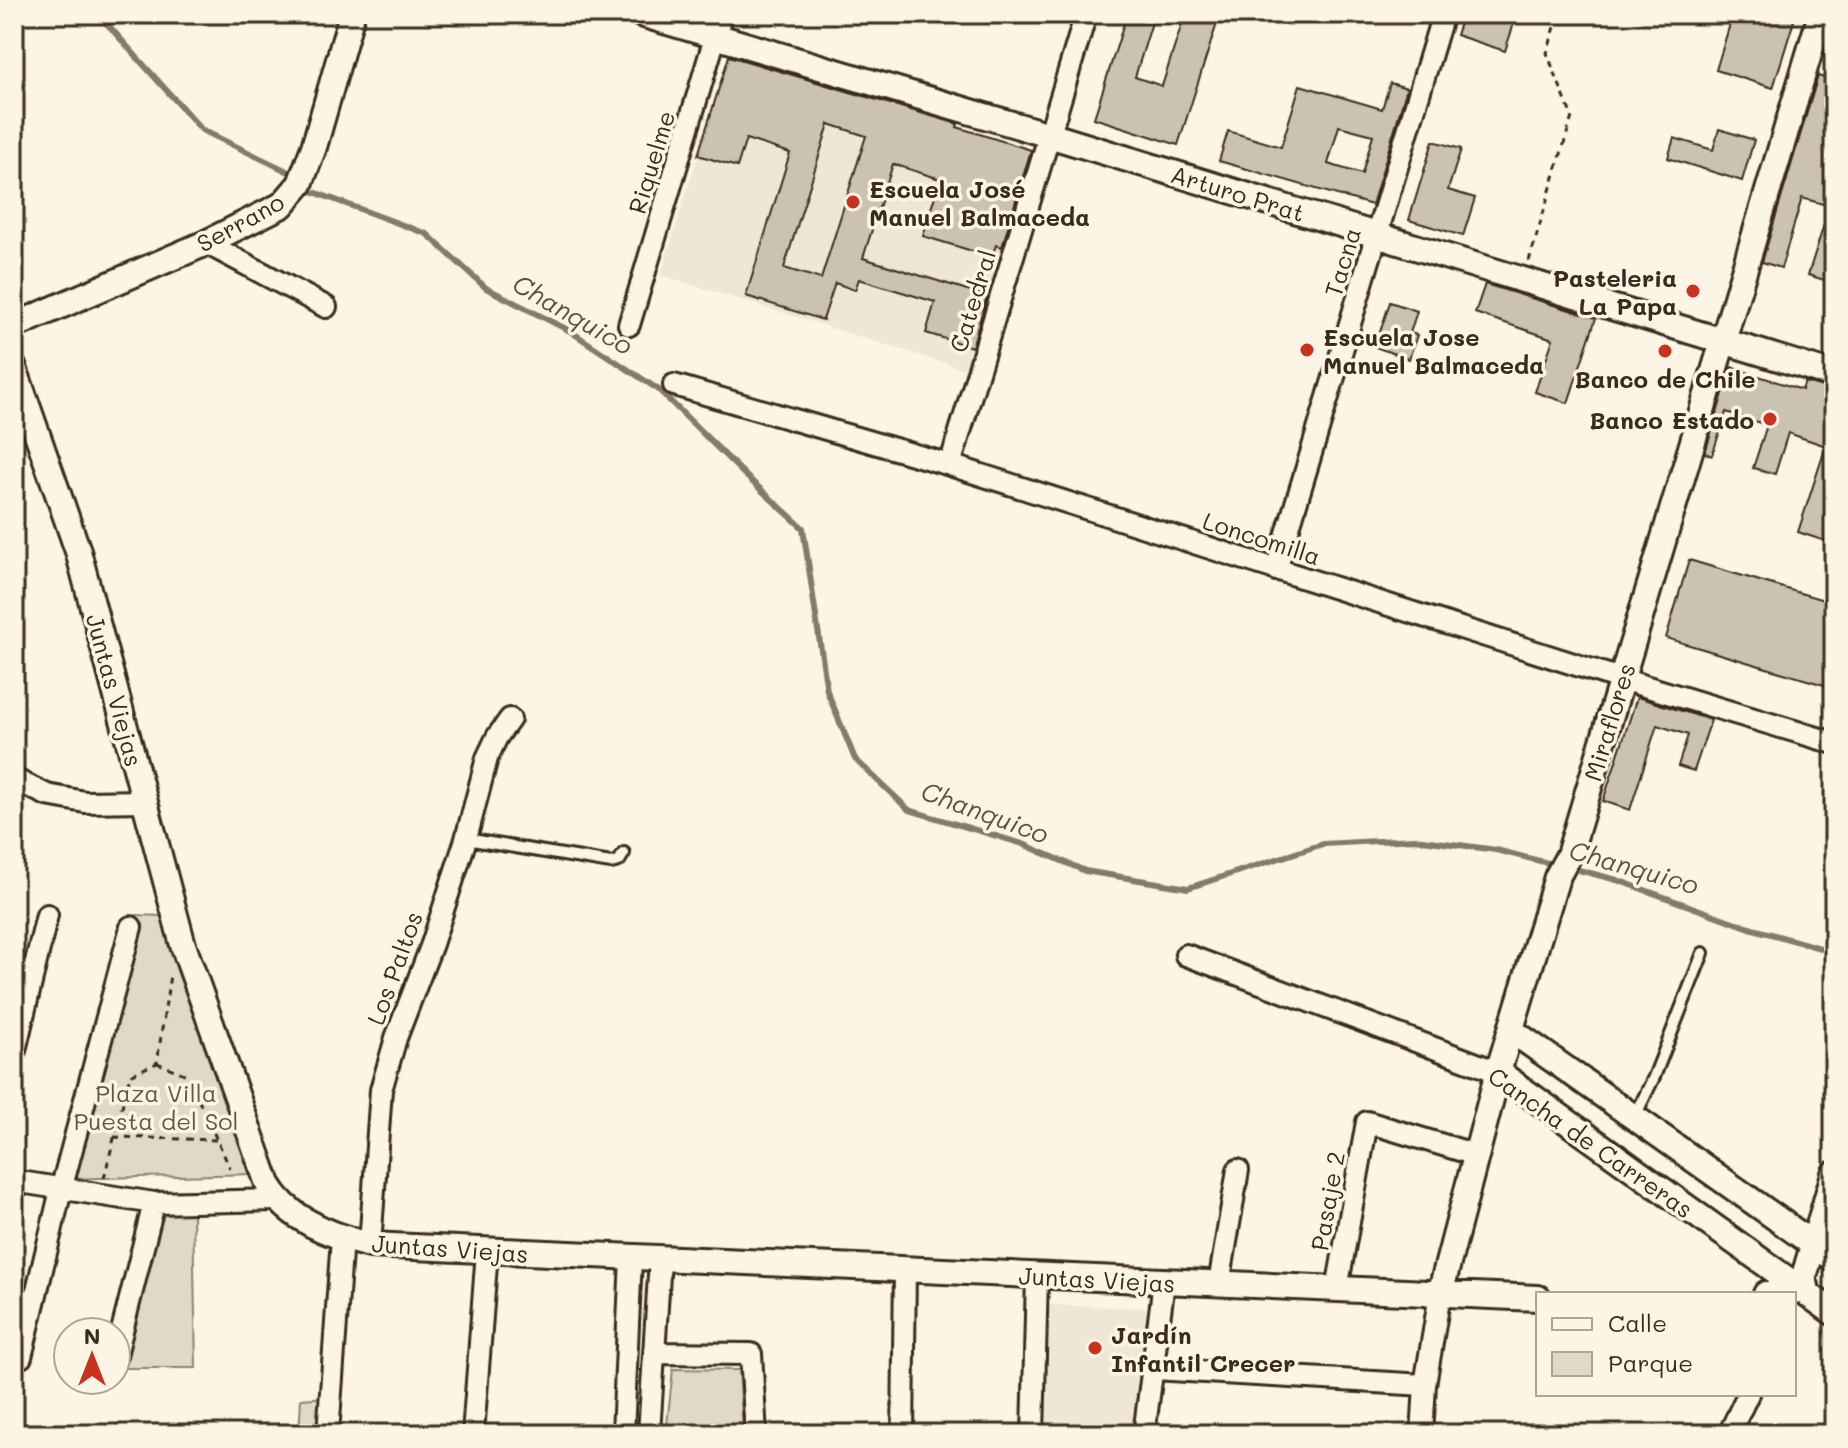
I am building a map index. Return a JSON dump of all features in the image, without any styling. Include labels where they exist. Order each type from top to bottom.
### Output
[{"type":"street","name":"Serrano","points":[[14,326],[206,243],[282,205],[300,184],[314,147],[352,14]]},
{"type":"street","name":"Arturo Prat","points":[[641,14],[719,25],[1049,135],[1834,375]]},
{"type":"street","name":"Catedral","points":[[950,465],[1086,14]]},
{"type":"street","name":"Tacna","points":[[1276,570],[1443,14]]},
{"type":"street","name":"Miraflores","points":[[1422,1434],[1425,1385],[1440,1294],[1498,1072],[1557,877],[1569,855],[1821,14]]},
{"type":"street","name":"Riquelme","points":[[629,325],[719,25]]},
{"type":"street","points":[[206,243],[326,307]]},
{"type":"street","name":"Juntas Viejas","points":[[14,368],[78,551],[183,945],[268,1184],[279,1200],[307,1222],[342,1238],[370,1245],[1536,1298]]},
{"type":"street","name":"Loncomilla","points":[[674,385],[950,465],[1622,679],[1834,743]]},
{"type":"street","name":"Los Paltos","points":[[370,1245],[381,1090],[396,1038],[432,944],[466,839],[487,758],[510,719]]},
{"type":"street","points":[[14,779],[47,795],[85,802],[144,801]]},
{"type":"street","points":[[14,1055],[47,915]]},
{"type":"street","points":[[21,1357],[61,1190],[131,927]]},
{"type":"street","name":"Cancha de Carreras","points":[[1186,955],[1498,1072],[1792,1292]]},
{"type":"street","name":"Cancha de Carreras","points":[[1511,1030],[1834,1259]]},
{"type":"street","name":"Pasaje 2","points":[[1337,1289],[1367,1122],[1476,1155]]},
{"type":"street","points":[[1219,1284],[1238,1170]]},
{"type":"street","points":[[1797,1296],[1834,1174]]},
{"type":"street","points":[[14,1181],[154,1203],[279,1200]]},
{"type":"street","points":[[126,1316],[154,1203]]},
{"type":"street","points":[[328,1434],[342,1238]]},
{"type":"street","points":[[473,1434],[487,1251]]},
{"type":"street","points":[[623,1434],[631,1258]]},
{"type":"street","points":[[649,1434],[660,1259]]},
{"type":"street","points":[[1797,1296],[1827,1270],[1834,1269]]},
{"type":"street","points":[[903,1434],[905,1270]]},
{"type":"street","points":[[1033,1434],[1037,1276]]},
{"type":"street","points":[[1144,1434],[1164,1282]]},
{"type":"street","name":"Cancha de Carreras","points":[[1797,1296],[1834,1313]]},
{"type":"street","points":[[655,1353],[751,1354],[756,1434]]},
{"type":"street","points":[[1154,1369],[1425,1385]]},
{"type":"street","points":[[1729,1434],[1747,1396]]},
{"type":"lane","points":[[466,839],[611,863],[619,861],[624,853]]},
{"type":"lane","points":[[1634,1117],[1654,1077],[1703,953]]},
{"type":"path","points":[[1524,281],[1572,117],[1547,53],[1559,14]]},
{"type":"path","points":[[157,1063],[170,964]]},
{"type":"path","points":[[104,1178],[130,1075],[157,1063],[187,1075],[230,1168]]},
{"type":"path","points":[[114,1137],[217,1140]]},
{"type":"shaded area","name":"Escuela José Manuel Balmaceda","points":[[732,46],[960,117],[957,127],[1039,152],[970,371],[661,275]]},
{"type":"shaded area","name":"Jardín Infantil Crecer","points":[[1049,1305],[1146,1308],[1141,1387],[1132,1434],[1042,1434]]},
{"type":"green space","name":"Plaza Villa Puesta del Sol","points":[[136,915],[161,916],[254,1174],[64,1179]]},
{"type":"green space","points":[[159,1212],[193,1214],[196,1368],[132,1368],[132,1332]]},
{"type":"green space","points":[[673,1369],[739,1370],[743,1434],[666,1434]]},
{"type":"green space","points":[[326,1397],[322,1434],[299,1434],[301,1399]]},
{"type":"building","points":[[1127,14],[1153,19],[1135,77],[1162,86],[1185,14],[1220,14],[1178,145],[1094,118]]},
{"type":"building","points":[[1463,14],[1517,14],[1505,51],[1456,35]]},
{"type":"building","points":[[1733,14],[1796,14],[1773,88],[1716,70]]},
{"type":"building","points":[[729,56],[958,124],[957,127],[1031,150],[1002,247],[996,245],[992,257],[923,236],[940,179],[893,164],[863,258],[987,296],[972,347],[926,333],[935,302],[859,279],[855,290],[835,283],[823,320],[746,296],[790,153],[746,139],[737,167],[698,155]],"holes":[[[829,124],[866,136],[821,279],[784,268]]]},
{"type":"building","points":[[1818,76],[1834,81],[1834,283],[1808,275],[1830,206],[1802,198],[1781,268],[1762,262]]},
{"type":"building","points":[[1390,83],[1407,88],[1372,205],[1219,161],[1228,131],[1281,147],[1300,85],[1382,109]],"holes":[[[1339,126],[1373,135],[1362,174],[1328,164]]]},
{"type":"building","points":[[1719,129],[1754,140],[1742,181],[1668,158],[1674,138],[1713,150]]},
{"type":"building","points":[[1433,141],[1461,149],[1448,190],[1475,198],[1463,236],[1409,220]]},
{"type":"building","points":[[1485,284],[1596,318],[1568,403],[1535,392],[1553,339],[1475,313]]},
{"type":"building","points":[[1390,302],[1417,311],[1410,333],[1417,335],[1409,359],[1375,347]]},
{"type":"building","points":[[1731,367],[1802,390],[1805,382],[1834,390],[1834,513],[1825,541],[1798,532],[1826,446],[1788,433],[1775,474],[1753,468],[1767,425],[1726,412],[1712,456],[1705,453]]},
{"type":"building","points":[[1689,560],[1834,603],[1834,688],[1666,638]]},
{"type":"building","points":[[1637,697],[1711,720],[1694,771],[1678,766],[1688,735],[1657,725],[1630,810],[1603,801]]},
{"type":"waterway","points":[[71,14],[100,16],[202,130],[287,171]]},
{"type":"waterway","name":"Chanquico","points":[[314,192],[427,234],[486,288],[570,331],[659,390],[803,528],[827,691],[855,759],[909,810],[1023,844],[1085,871],[1188,888],[1323,844],[1415,839],[1496,850],[1556,865]]},
{"type":"waterway","name":"Chanquico","points":[[1567,867],[1617,880],[1750,928],[1834,952]]},
{"type":"place","name":"Escuela José Manuel Balmaceda","points":[[853,202]]},
{"type":"place","name":"Pasteleria La Papa","points":[[1693,291]]},
{"type":"place","name":"Escuela Jose Manuel Balmaceda","points":[[1307,350]]},
{"type":"place","name":"Banco de Chile","points":[[1665,351]]},
{"type":"place","name":"Banco Estado","points":[[1770,419]]},
{"type":"place","name":"Jardín Infantil Crecer","points":[[1095,1348]]}]
